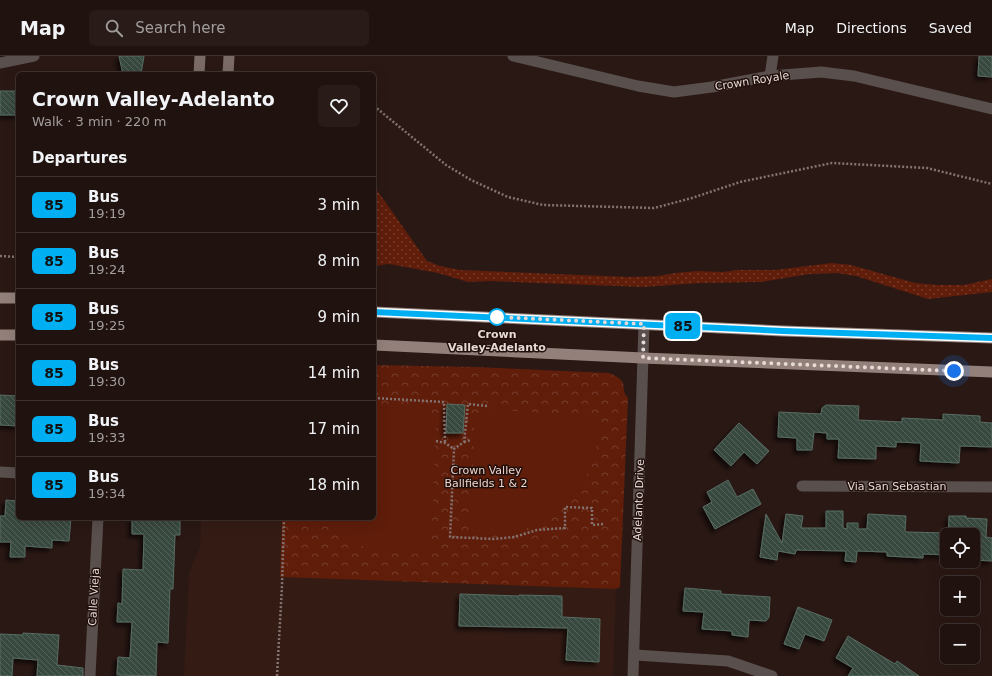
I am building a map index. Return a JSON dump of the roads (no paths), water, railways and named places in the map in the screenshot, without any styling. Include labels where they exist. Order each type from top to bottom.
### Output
[{"type":"main road","points":[[199,72],[200,56]]},
{"type":"main road","points":[[228,72],[229,56]]},
{"type":"main road","points":[[0,298],[16,298]]},
{"type":"main road","points":[[376,312],[783,331],[992,338]]},
{"type":"main road","points":[[0,335],[16,335]]},
{"type":"main road","points":[[376,345],[643,358],[992,372]]},
{"type":"street","points":[[0,63],[34,56]]},
{"type":"street","name":"Crown Royale","points":[[513,56],[638,86],[674,92],[712,87],[770,76],[821,72],[854,76],[992,108]]},
{"type":"street","points":[[770,76],[773,56]]},
{"type":"street","name":"Adelanto Drive","points":[[633,676],[644,324]]},
{"type":"street","points":[[0,472],[16,473]]},
{"type":"street","name":"Via San Sebastian","points":[[802,486],[992,487]]},
{"type":"street","name":"Calle Vieja","points":[[90,676],[98,520]]},
{"type":"street","points":[[634,655],[728,660],[772,676]]},
{"type":"place","name":"Crown Valley-Adelanto","points":[[497,317]]},
{"type":"park label","name":"Crown Valley Ballfields 1 & 2","points":[[486,476]]}]
